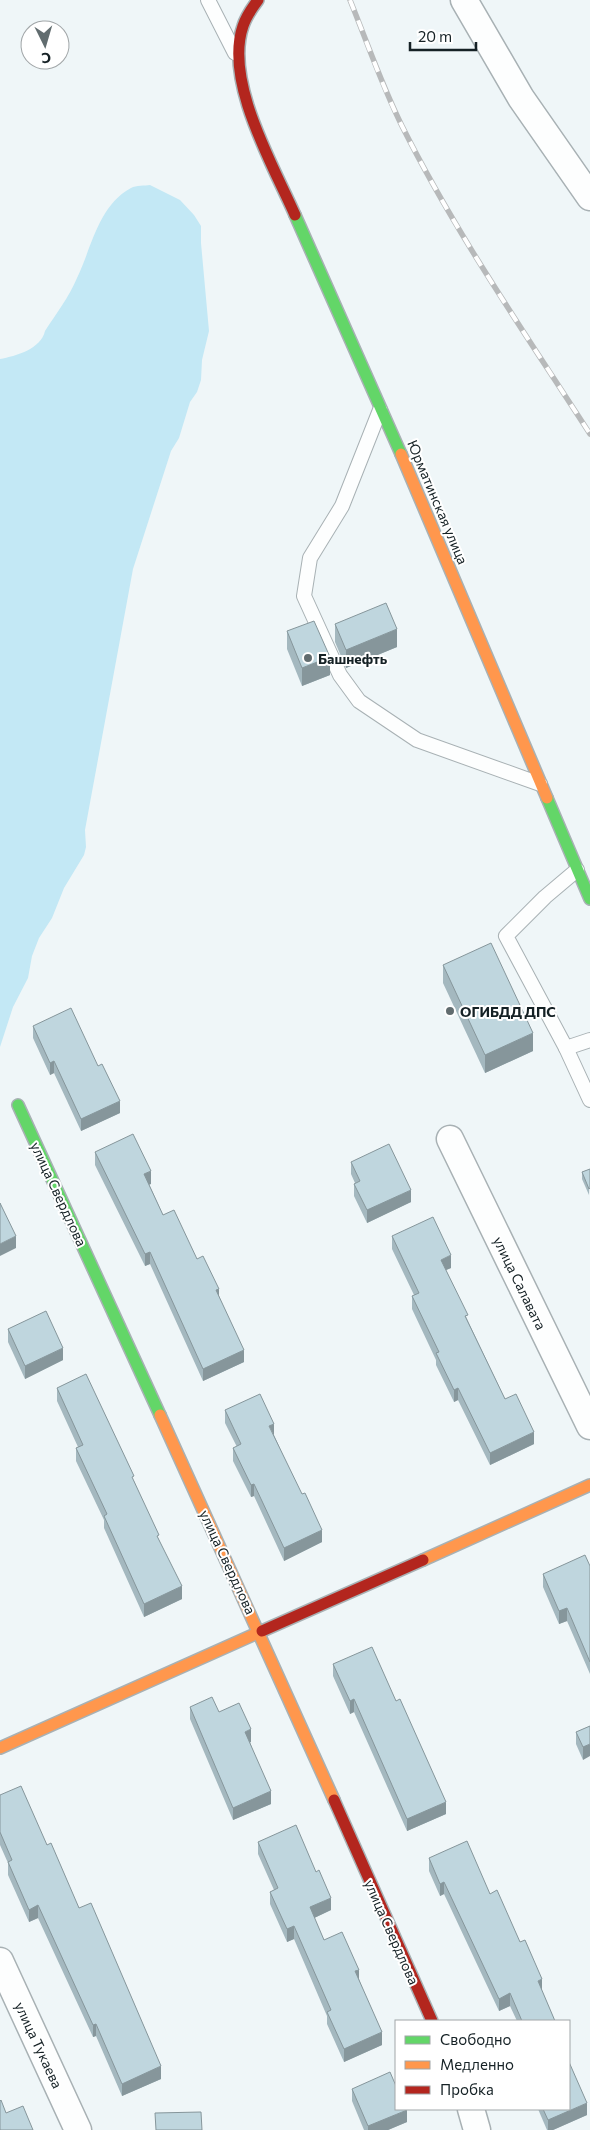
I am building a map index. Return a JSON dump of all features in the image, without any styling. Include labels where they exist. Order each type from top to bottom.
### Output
[{"type":"street","name":"Юрматинская улица","points":[[258,0],[241,28],[238,58],[242,88],[252,118],[381,407],[590,899]]},
{"type":"street","points":[[464,0],[521,98],[590,197]]},
{"type":"street","name":"улица Свердлова","points":[[18,1105],[260,1633],[432,2020]]},
{"type":"street","name":"улица Салавата","points":[[450,1139],[590,1426]]},
{"type":"street","points":[[0,1748],[590,1485]]},
{"type":"street","name":"улица Тукаева","points":[[0,1960],[78,2130]]},
{"type":"street","points":[[471,2110],[477,2130]]},
{"type":"lane","points":[[208,0],[238,58]]},
{"type":"lane","points":[[381,407],[342,506],[310,558],[304,596],[340,676],[360,701],[417,740],[540,784]]},
{"type":"lane","points":[[577,870],[545,897],[506,936],[566,1048],[590,1100]]},
{"type":"lane","points":[[566,1048],[590,1040]]},
{"type":"shaded area","points":[[150,185],[180,200],[201,226],[209,331],[202,360],[201,380],[197,392],[190,402],[179,438],[171,451],[133,569],[85,830],[86,847],[84,855],[64,888],[52,918],[39,938],[32,956],[28,978],[13,1007],[0,1047],[0,359],[20,354],[39,343],[70,292],[103,216],[120,196],[131,188]]},
{"type":"building","points":[[386,603],[397,629],[346,650],[335,624]]},
{"type":"building","points":[[314,621],[330,657],[302,668],[287,631]]},
{"type":"building","points":[[491,943],[533,1033],[485,1055],[443,965]]},
{"type":"building","points":[[71,1008],[98,1066],[102,1064],[120,1101],[81,1119],[54,1061],[50,1063],[33,1026]]},
{"type":"building","points":[[133,1134],[151,1171],[144,1174],[163,1215],[174,1210],[197,1259],[203,1256],[219,1289],[216,1290],[244,1350],[203,1369],[150,1252],[145,1254],[95,1152]]},
{"type":"building","points":[[389,1144],[411,1190],[367,1210],[354,1184],[360,1181],[351,1162]]},
{"type":"building","points":[[590,1169],[590,1188],[589,1189],[582,1172]]},
{"type":"building","points":[[0,1203],[16,1236],[0,1244]]},
{"type":"building","points":[[433,1217],[451,1255],[441,1260],[468,1315],[465,1316],[505,1399],[516,1394],[534,1432],[490,1453],[458,1388],[454,1390],[436,1353],[439,1352],[412,1296],[419,1293],[392,1236]]},
{"type":"building","points":[[46,1311],[63,1348],[25,1366],[8,1329]]},
{"type":"building","points":[[86,1374],[134,1476],[132,1477],[159,1535],[157,1536],[182,1586],[144,1604],[104,1516],[107,1514],[76,1448],[83,1445],[57,1388]]},
{"type":"building","points":[[260,1394],[274,1424],[269,1426],[302,1494],[305,1493],[322,1530],[284,1548],[254,1484],[251,1485],[233,1448],[241,1444],[225,1410]]},
{"type":"building","points":[[585,1555],[590,1566],[590,1662],[567,1608],[559,1611],[543,1574]]},
{"type":"building","points":[[372,1647],[396,1701],[400,1699],[446,1802],[407,1819],[354,1699],[350,1701],[333,1664]]},
{"type":"building","points":[[212,1697],[219,1712],[239,1703],[251,1729],[245,1732],[271,1791],[233,1808],[190,1707]]},
{"type":"building","points":[[590,1726],[590,1744],[583,1747],[576,1732]]},
{"type":"building","points":[[21,1786],[47,1845],[51,1843],[79,1908],[91,1903],[161,2066],[122,2084],[96,2024],[93,2025],[38,1905],[29,1910],[8,1862],[12,1860],[0,1832],[0,1795]]},
{"type":"building","points":[[296,1825],[316,1872],[319,1870],[331,1898],[310,1907],[324,1940],[342,1932],[359,1970],[355,1971],[382,2032],[344,2049],[327,2012],[331,2010],[294,1926],[287,1929],[270,1892],[278,1888],[258,1842]]},
{"type":"building","points":[[467,1841],[490,1894],[497,1890],[520,1942],[525,1940],[542,1979],[538,1981],[555,2020],[522,2020],[510,1993],[499,1999],[444,1882],[440,1884],[429,1858]]},
{"type":"building","points":[[570,2064],[587,2103],[548,2120],[543,2110],[570,2110]]},
{"type":"building","points":[[390,2072],[395,2084],[395,2110],[407,2110],[368,2126],[352,2089]]},
{"type":"building","points":[[1,2100],[6,2113],[23,2106],[33,2130],[0,2130]]},
{"type":"building","points":[[201,2112],[202,2130],[156,2130],[155,2113]]},
{"type":"railway","points":[[350,0],[388,95],[423,166],[492,283],[590,434]]},
{"type":"traffic: fast","points":[[295,215],[401,454]]},
{"type":"traffic: fast","points":[[547,798],[590,899]]},
{"type":"traffic: fast","points":[[18,1105],[160,1415]]},
{"type":"traffic: slow","points":[[401,454],[547,798]]},
{"type":"traffic: slow","points":[[160,1415],[334,1800]]},
{"type":"traffic: slow","points":[[423,1560],[590,1485]]},
{"type":"traffic: slow","points":[[0,1748],[262,1631]]},
{"type":"traffic: jam","points":[[258,0],[247,15],[243,26],[239,48],[240,72],[245,97],[254,122],[295,215]]},
{"type":"traffic: jam","points":[[262,1631],[423,1560]]},
{"type":"traffic: jam","points":[[334,1800],[432,2020]]},
{"type":"place","name":"Башнефть","points":[[308,658]]},
{"type":"place","name":"ОГИБДД ДПС","points":[[450,1011]]}]
